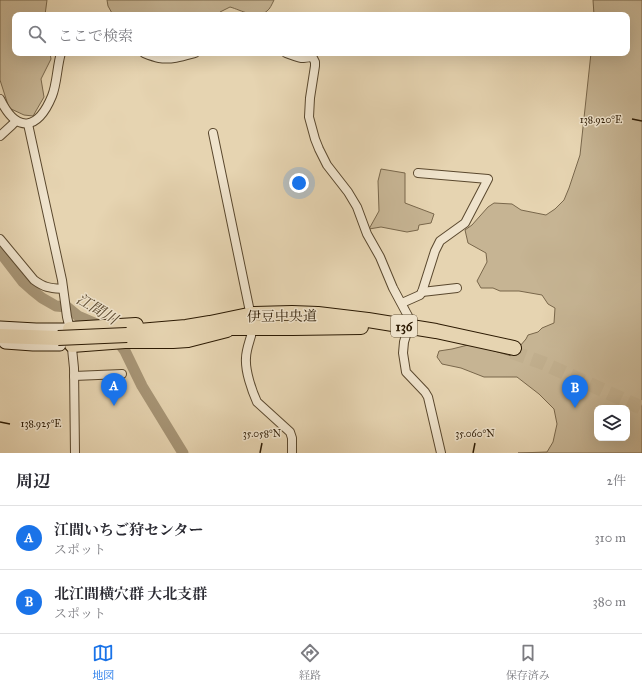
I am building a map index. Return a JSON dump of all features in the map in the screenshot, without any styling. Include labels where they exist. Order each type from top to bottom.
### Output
[{"type":"highway","name":"伊豆中央道","points":[[0,332],[67,329],[125,334],[210,323],[242,327],[260,314],[318,314],[436,331],[466,337],[513,350]]},
{"type":"highway","name":"伊豆中央道","points":[[0,336],[67,329]]},
{"type":"highway","name":"136","points":[[67,329],[125,334]]},
{"type":"highway","points":[[72,345],[94,343],[125,334]]},
{"type":"main road","points":[[0,326],[36,329],[67,329]]},
{"type":"main road","points":[[0,342],[72,345]]},
{"type":"street","points":[[0,99],[4,108],[16,121],[23,124],[28,124],[36,120],[52,95],[59,56]]},
{"type":"street","points":[[153,56],[159,58],[177,58],[185,56]]},
{"type":"street","points":[[296,56],[302,58],[312,56],[315,62],[309,117],[315,139],[327,165],[348,192],[357,207],[367,234],[380,257],[408,316],[408,322]]},
{"type":"street","points":[[0,136],[16,121]]},
{"type":"street","points":[[28,124],[64,293],[67,329],[72,345],[75,453]]},
{"type":"street","points":[[213,133],[249,307]]},
{"type":"street","points":[[418,173],[488,179],[465,223],[440,241],[435,251],[422,292]]},
{"type":"street","points":[[0,240],[34,280],[47,288],[64,293]]},
{"type":"street","points":[[402,303],[422,292],[457,288]]},
{"type":"street","points":[[242,327],[247,348],[247,372],[254,396],[257,402],[290,432],[292,438],[292,453]]},
{"type":"street","points":[[407,332],[403,353],[406,372],[428,397],[441,453]]},
{"type":"street","points":[[74,376],[122,374]]},
{"type":"shaded area","points":[[0,0],[47,0],[45,12],[12,12],[12,56],[50,56],[51,59],[41,79],[44,97],[33,116],[24,115],[9,108],[0,80]]},
{"type":"shaded area","points":[[107,0],[274,0],[266,12],[244,12],[230,7],[220,12],[111,12]]},
{"type":"shaded area","points":[[593,0],[642,0],[642,453],[518,453],[547,452],[553,442],[557,424],[554,409],[539,394],[517,377],[484,377],[461,368],[442,364],[437,357],[439,351],[468,345],[515,357],[518,355],[520,346],[528,335],[538,332],[542,328],[554,323],[555,308],[548,304],[542,295],[519,291],[500,291],[493,288],[481,288],[477,281],[487,262],[486,253],[468,243],[465,230],[494,203],[512,204],[521,210],[546,215],[564,200],[580,155],[591,56],[630,56],[630,12],[594,12]]},
{"type":"shaded area","points":[[381,169],[405,173],[405,203],[434,214],[431,223],[419,225],[418,230],[407,232],[381,227],[369,229],[379,211],[378,181]]},
{"type":"waterway","name":"江間川","points":[[0,252],[23,282],[42,298],[56,306],[67,307],[78,316],[99,325],[112,334],[125,351],[142,386],[183,453]]},
{"type":"tunnel","points":[[512,352],[543,363],[642,408]]},
{"type":"place","name":"江間いちご狩センター","points":[[114,406]]},
{"type":"place","name":"北江間横穴群 大北支群","points":[[575,408]]}]
